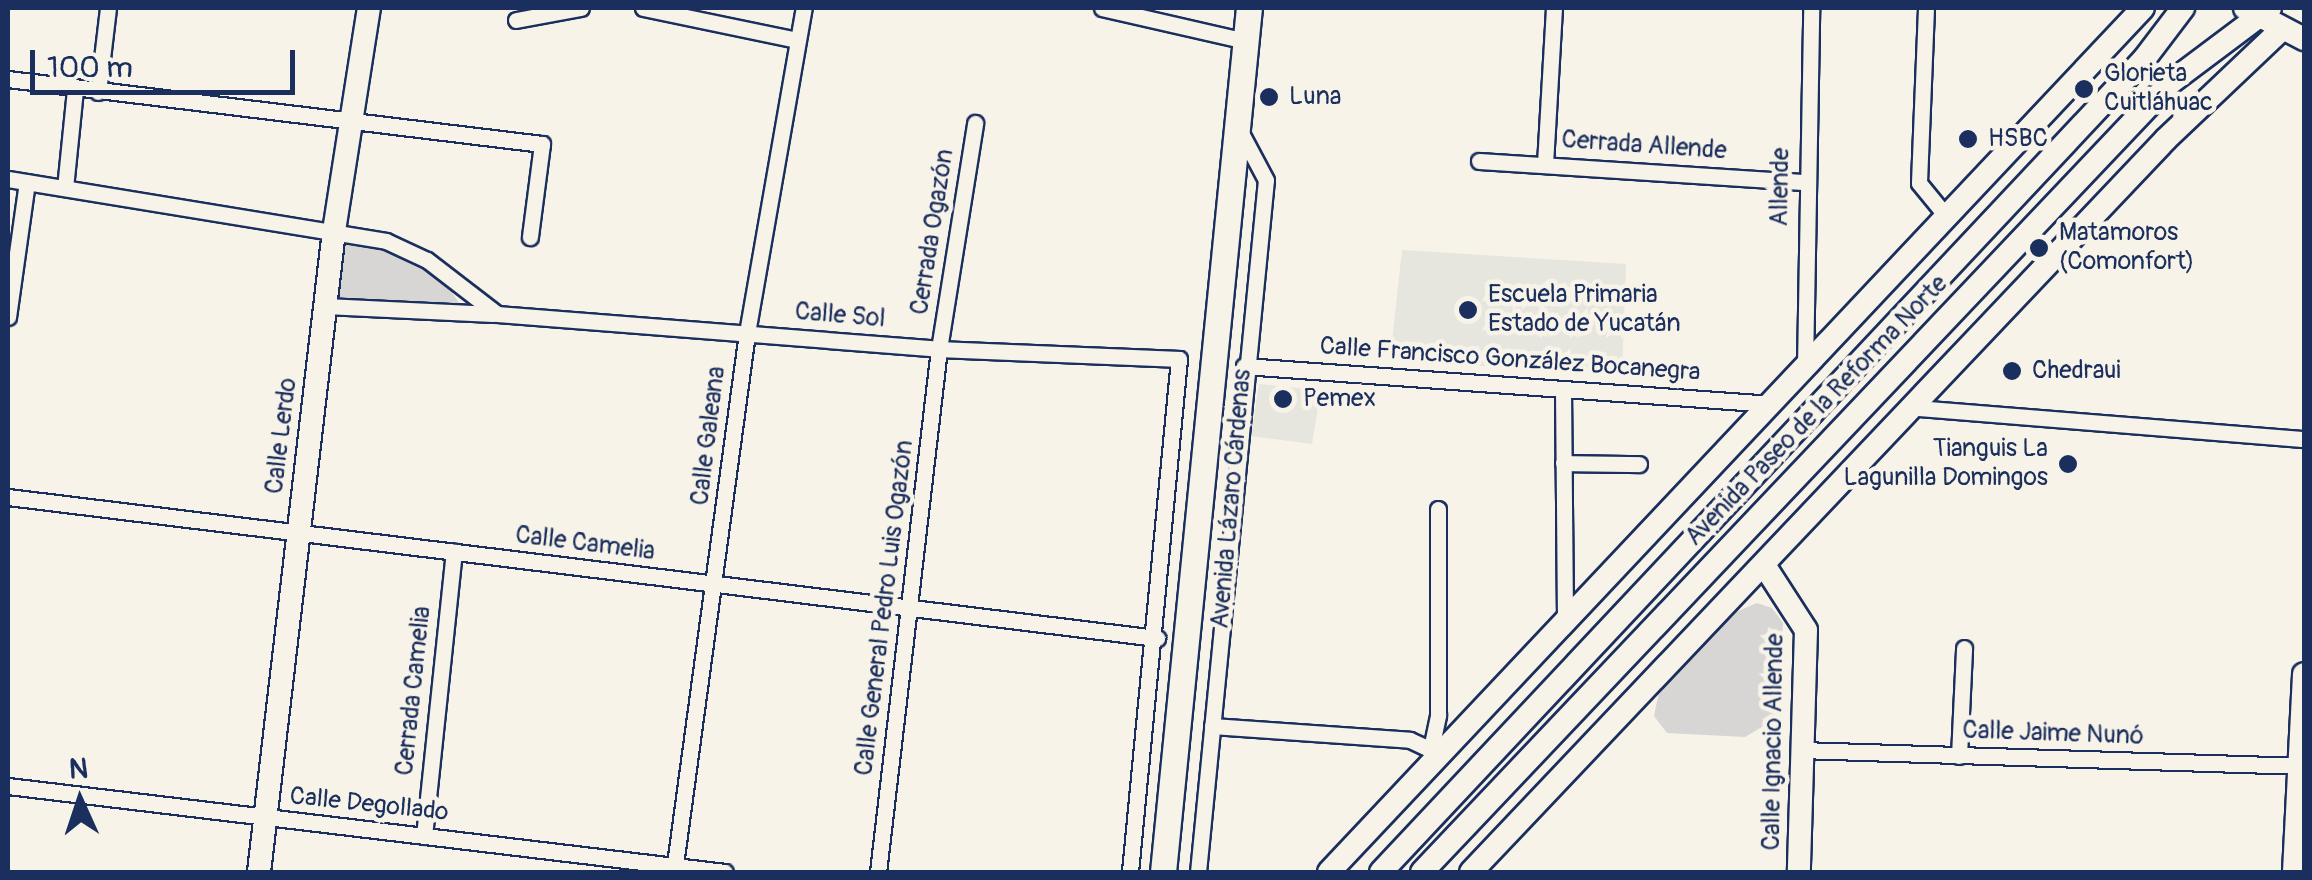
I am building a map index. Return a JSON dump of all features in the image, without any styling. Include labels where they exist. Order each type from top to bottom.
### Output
[{"type":"main road","name":"Avenida Lázaro Cárdenas","points":[[1163,872],[1240,131],[1249,8]]},
{"type":"street","points":[[98,92],[108,8]]},
{"type":"street","name":"Calle Lerdo","points":[[259,872],[334,231],[368,8]]},
{"type":"street","points":[[516,20],[580,8]]},
{"type":"street","points":[[642,8],[798,40]]},
{"type":"street","name":"Calle Galeana","points":[[674,870],[716,586],[746,333],[804,8]]},
{"type":"street","points":[[1102,8],[1246,42]]},
{"type":"street","points":[[1544,164],[1554,8]]},
{"type":"street","name":"Allende","points":[[1806,367],[1811,8]]},
{"type":"street","points":[[1926,8],[1919,183],[1946,216]]},
{"type":"street","name":"Avenida Paseo de la Reforma Norte","points":[[1329,872],[1436,750],[1565,623],[2143,8]]},
{"type":"street","name":"Avenida Paseo de la Reforma Norte","points":[[1381,872],[2145,58],[2183,8]]},
{"type":"street","points":[[2258,11],[2281,30],[2304,39]]},
{"type":"street","name":"Avenida Paseo de la Reforma Norte","points":[[1422,872],[2170,83],[2258,11]]},
{"type":"street","points":[[1471,872],[1918,408],[2166,139],[2281,30]]},
{"type":"street","points":[[8,79],[542,144],[530,237]]},
{"type":"street","points":[[65,188],[75,89]]},
{"type":"street","name":"Cerrada Ogazón","points":[[940,349],[975,123]]},
{"type":"street","name":"Avenida Lázaro Cárdenas","points":[[1198,872],[1244,366],[1266,180],[1240,131]]},
{"type":"street","name":"Cerrada Allende","points":[[1479,161],[1806,182]]},
{"type":"street","points":[[8,179],[334,231],[407,248],[497,314]]},
{"type":"street","points":[[8,316],[26,182]]},
{"type":"street","name":"Calle Sol","points":[[325,306],[497,314],[940,349],[1179,359],[1156,638]]},
{"type":"street","name":"Calle General Pedro Luis Ogazón","points":[[878,872],[940,349]]},
{"type":"street","name":"Calle Francisco González Bocanegra","points":[[1244,366],[1772,404]]},
{"type":"street","points":[[1563,388],[1565,623]]},
{"type":"street","points":[[1918,408],[2304,439]]},
{"type":"street","points":[[1563,463],[1639,464]]},
{"type":"street","name":"Calle Camelia","points":[[8,497],[1156,638]]},
{"type":"street","points":[[1212,726],[1436,750],[1438,510]]},
{"type":"street","name":"Cerrada Camelia","points":[[424,836],[454,552]]},
{"type":"street","name":"Calle Ignacio Allende","points":[[1764,566],[1806,630],[1799,872]]},
{"type":"street","points":[[1130,872],[1156,638]]},
{"type":"street","points":[[1959,756],[1964,648]]},
{"type":"street","points":[[2294,872],[2304,674]]},
{"type":"street","name":"Calle Jaime Nunó","points":[[1800,750],[2302,766]]},
{"type":"street","name":"Calle Degollado","points":[[8,786],[674,870],[725,872]]},
{"type":"shaded area","points":[[345,236],[405,251],[443,279],[463,309],[336,299]]},
{"type":"shaded area","name":"Escuela Primaria Estado de Yucatán","points":[[1402,250],[1626,264],[1622,375],[1390,360]]},
{"type":"shaded area","points":[[1259,384],[1321,390],[1312,444],[1251,436]]},
{"type":"shaded area","points":[[1757,603],[1772,608],[1783,623],[1777,718],[1745,737],[1667,733],[1654,716],[1659,692],[1736,612]]},
{"type":"place","name":"Glorieta Cuitláhuac","points":[[2084,89]]},
{"type":"place","name":"Luna","points":[[1269,97]]},
{"type":"place","name":"HSBC","points":[[1968,139]]},
{"type":"place","name":"Matamoros (Comonfort)","points":[[2039,248]]},
{"type":"place","name":"Escuela Primaria Estado de Yucatán","points":[[1468,310]]},
{"type":"place","name":"Chedraui","points":[[2012,371]]},
{"type":"place","name":"Pemex","points":[[1283,399]]},
{"type":"place","name":"Tianguis La Lagunilla Domingos","points":[[2068,464]]}]
